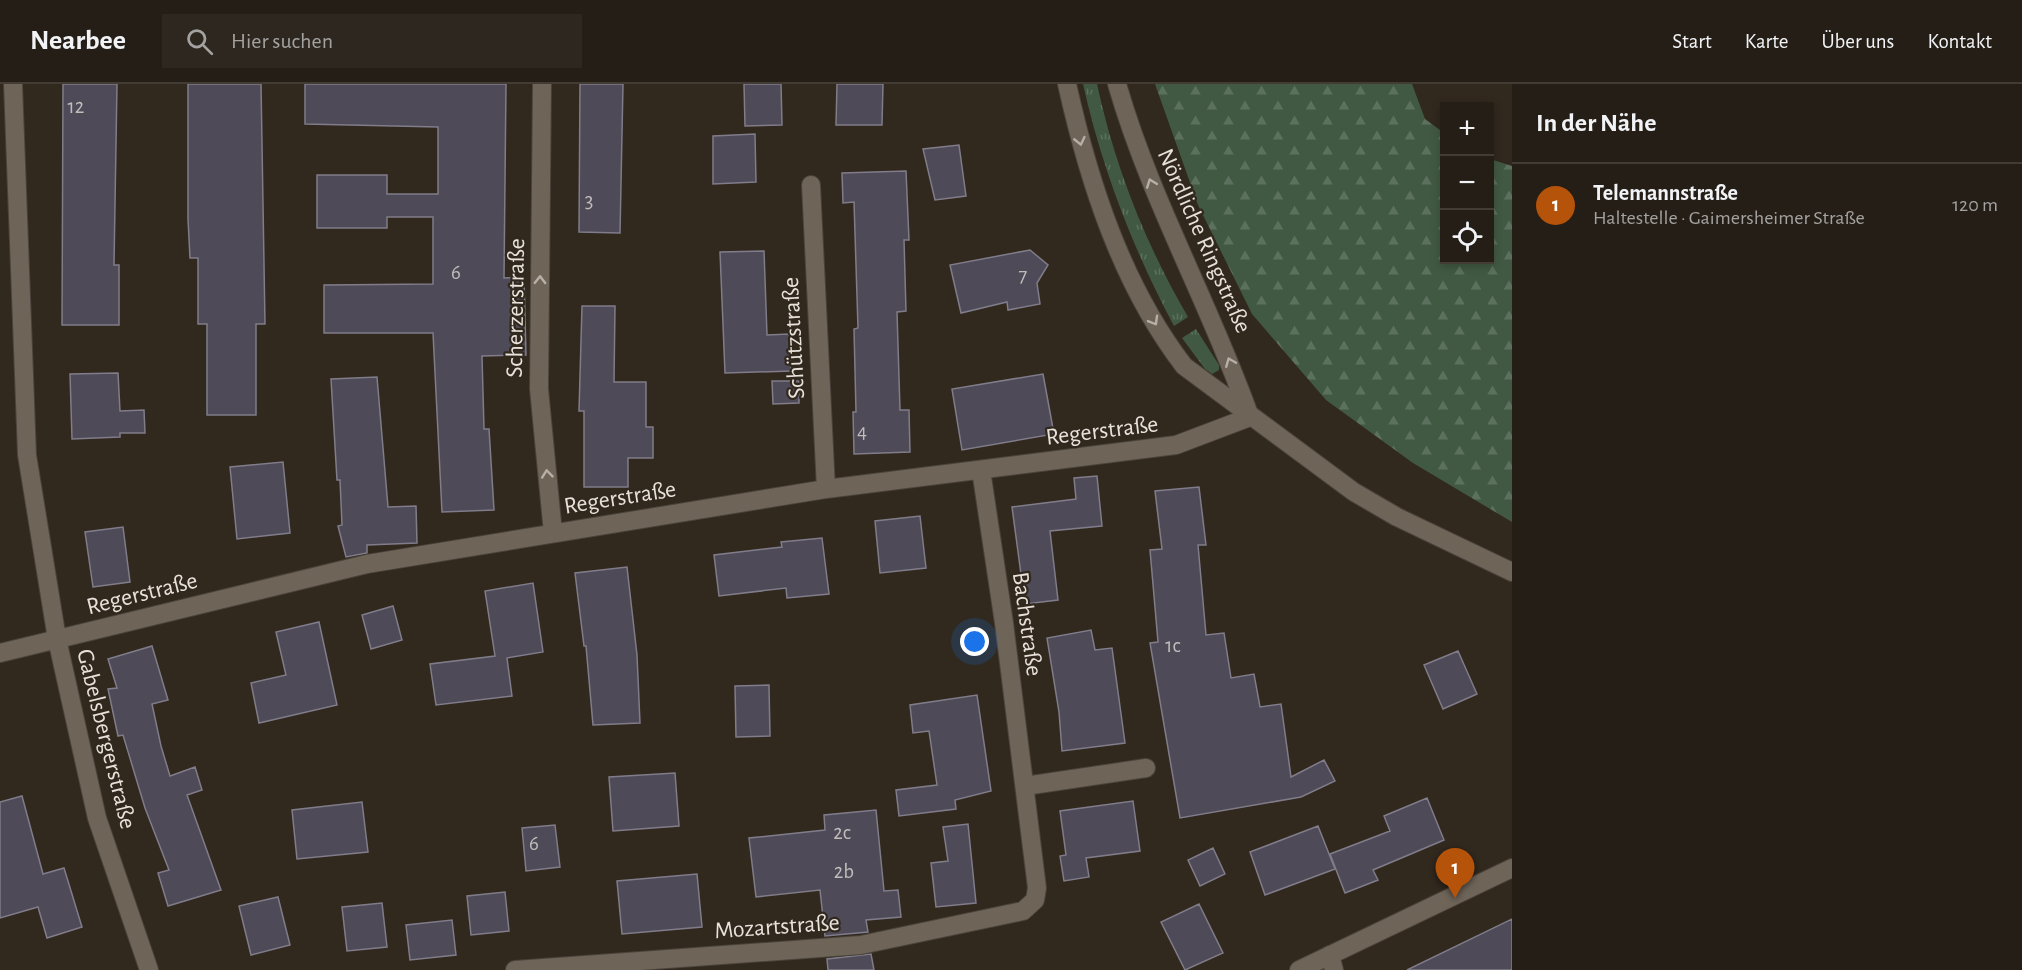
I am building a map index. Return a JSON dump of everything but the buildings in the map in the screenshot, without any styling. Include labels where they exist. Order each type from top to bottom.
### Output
[{"type":"street","name":"Gabelsbergerstraße","points":[[14,84],[18,275],[27,455],[57,639],[97,818],[149,970]]},
{"type":"street","name":"Scherzerstraße","points":[[542,84],[539,389],[553,533]]},
{"type":"street","points":[[1067,84],[1084,158],[1115,241],[1145,305],[1167,343],[1184,366],[1354,492],[1398,517],[1512,572]]},
{"type":"street","name":"Nördliche Ringstraße","points":[[1117,84],[1131,132],[1164,216],[1230,359],[1250,417]]},
{"type":"street","name":"Schützstraße","points":[[811,185],[826,489]]},
{"type":"street","points":[[0,277],[18,275]]},
{"type":"street","name":"Regerstraße","points":[[0,653],[366,564],[826,489],[1176,446],[1250,417]]},
{"type":"street","name":"Bachstraße","points":[[981,470],[1025,786],[1037,888],[1035,900]]},
{"type":"street","points":[[1025,786],[1146,768]]},
{"type":"street","points":[[1299,970],[1332,963],[1512,868]]},
{"type":"street","name":"Mozartstraße","points":[[515,970],[861,945],[1023,911],[1035,900]]},
{"type":"green space","points":[[1083,84],[1097,84],[1122,175],[1133,204],[1158,261],[1188,317],[1174,326],[1145,268],[1120,208],[1099,147]]},
{"type":"green space","points":[[1155,84],[1412,84],[1425,119],[1440,130],[1440,264],[1494,264],[1494,160],[1512,166],[1512,522],[1413,463],[1326,400],[1252,314],[1198,205]]},
{"type":"green space","points":[[1196,329],[1219,365],[1219,370],[1212,374],[1205,369],[1182,338]]},
{"type":"place","name":"Telemannstraße","points":[[1455,898]]}]
